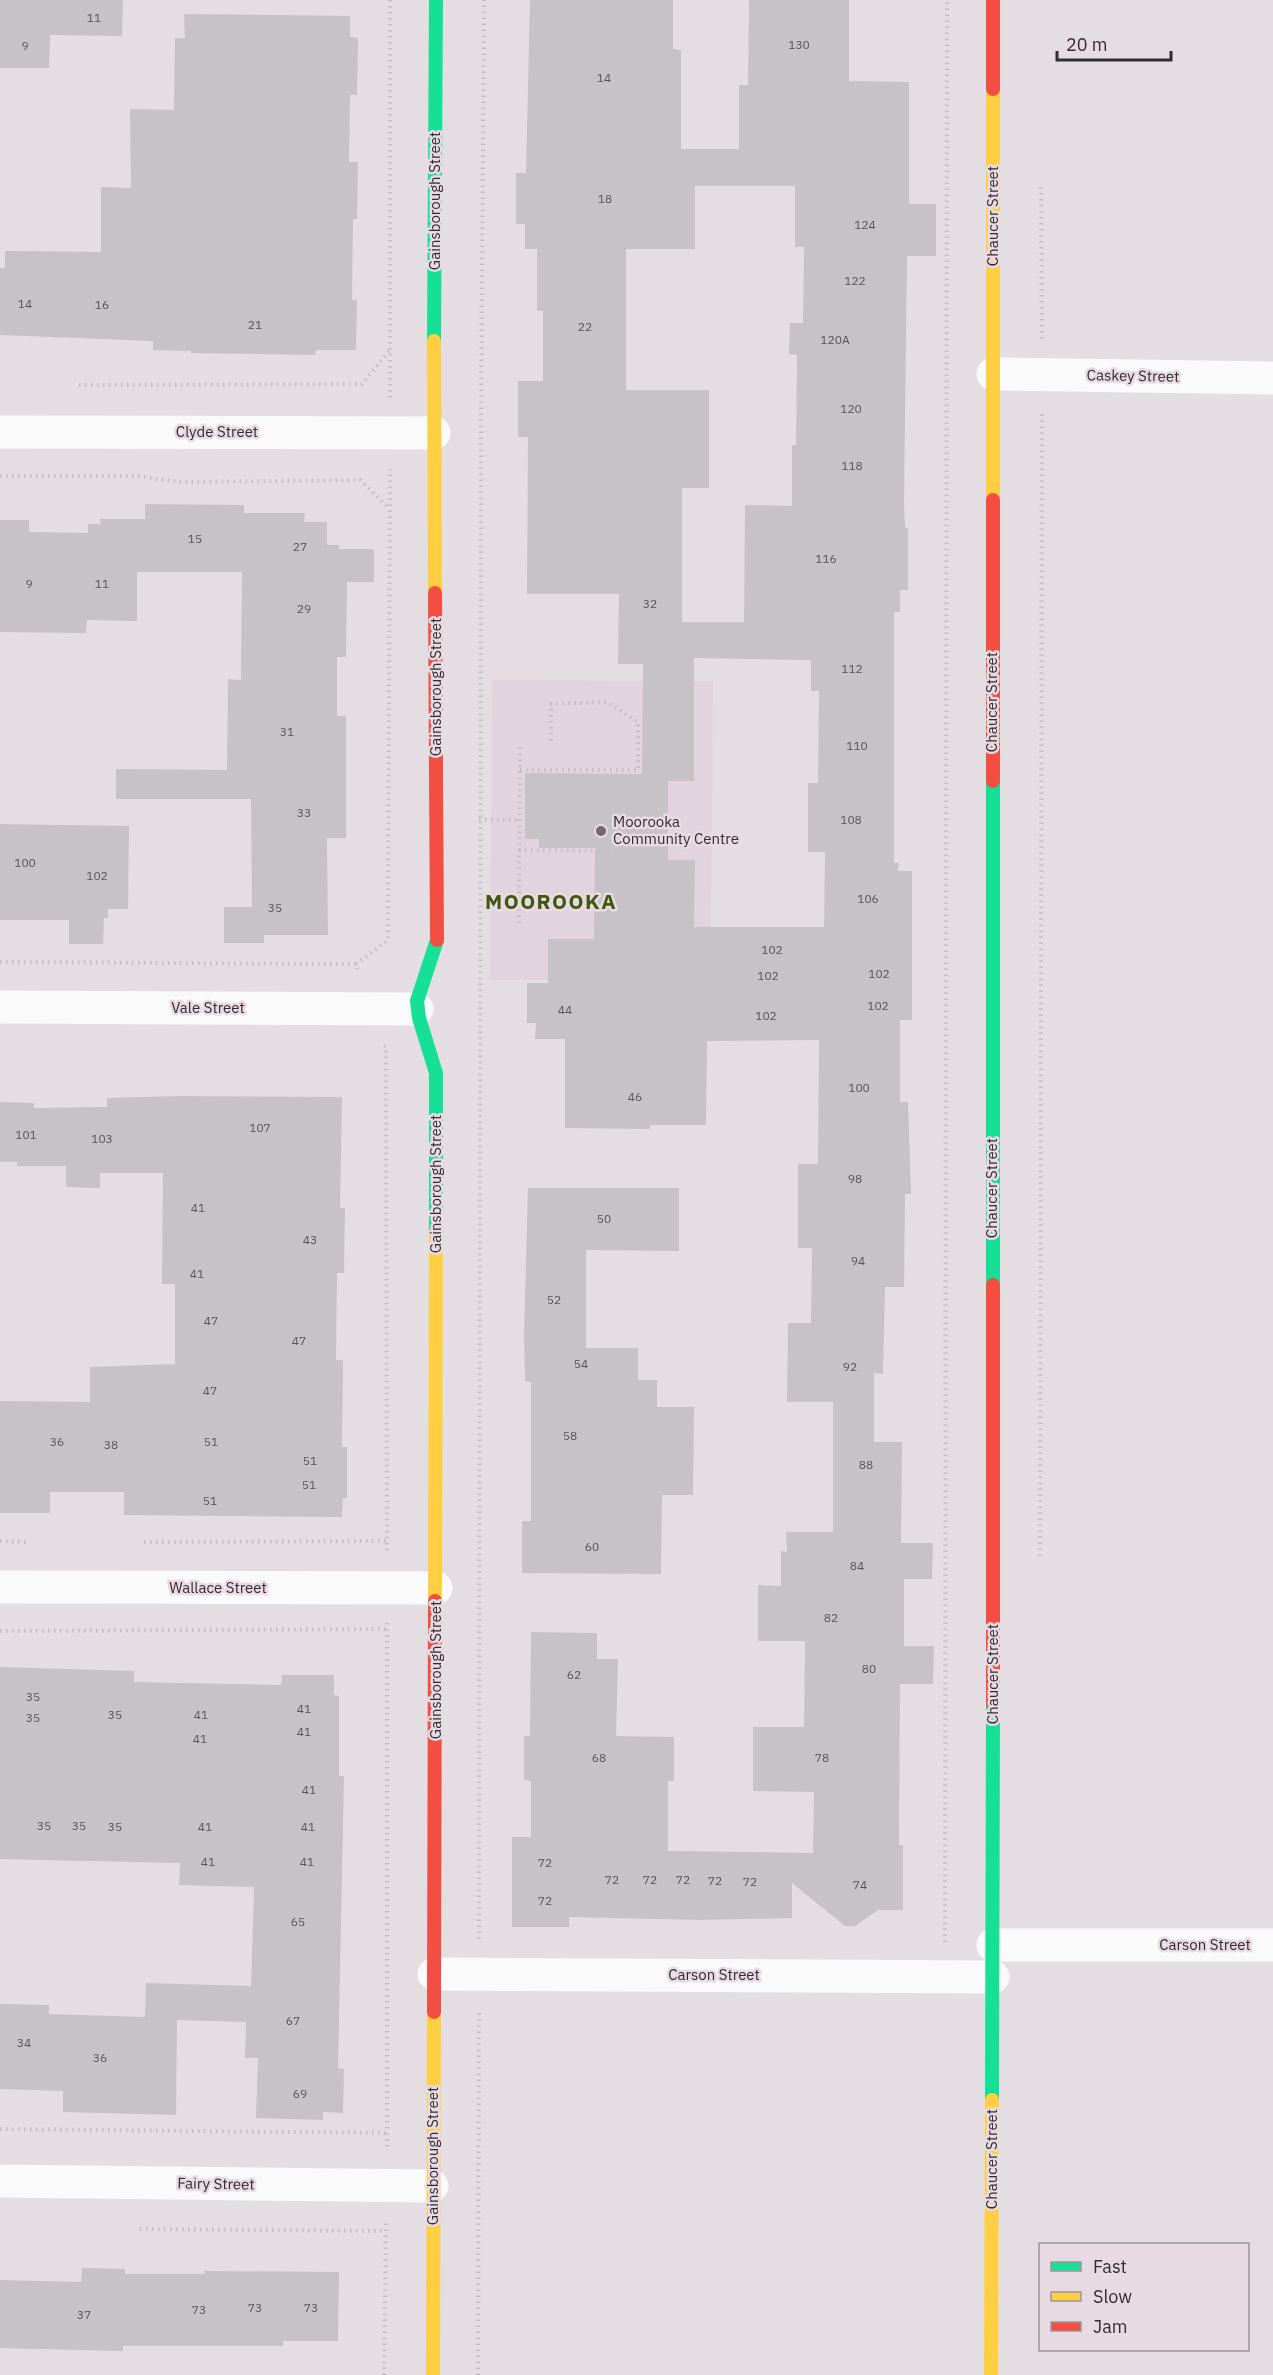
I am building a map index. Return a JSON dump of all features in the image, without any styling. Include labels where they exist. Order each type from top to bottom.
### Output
[{"type":"street","name":"Gainsborough Street","points":[[433,2375],[436,1072],[434,1053],[417,1009],[420,986],[436,947],[438,934],[434,433],[436,0]]},
{"type":"street","name":"Chaucer Street","points":[[991,2375],[993,0]]},
{"type":"street","name":"Caskey Street","points":[[993,374],[1273,378]]},
{"type":"street","name":"Clyde Street","points":[[0,432],[434,433]]},
{"type":"street","name":"Vale Street","points":[[0,1007],[417,1009]]},
{"type":"street","name":"Wallace Street","points":[[0,1587],[436,1588]]},
{"type":"street","name":"Carson Street","points":[[435,1974],[943,1976],[993,1961],[1273,1945]]},
{"type":"street","name":"Fairy Street","points":[[0,2181],[432,2186]]},
{"type":"path","points":[[0,962],[356,964],[388,940],[390,0]]},
{"type":"path","points":[[479,1947],[480,819],[484,0]]},
{"type":"path","points":[[943,1976],[947,0]]},
{"type":"path","points":[[1041,188],[1042,347]]},
{"type":"path","points":[[79,385],[362,384],[391,349]]},
{"type":"path","points":[[1040,1556],[1042,399]]},
{"type":"path","points":[[0,476],[138,476],[179,482],[360,480],[390,508]]},
{"type":"path","points":[[520,770],[638,770],[638,722],[606,702],[550,704],[550,744]]},
{"type":"path","points":[[519,923],[520,744]]},
{"type":"path","points":[[472,819],[519,820]]},
{"type":"path","points":[[519,850],[636,851]]},
{"type":"path","points":[[356,964],[363,984]]},
{"type":"path","points":[[375,1044],[386,1047],[387,1557]]},
{"type":"path","points":[[0,1541],[27,1542]]},
{"type":"path","points":[[144,1542],[387,1541]]},
{"type":"path","points":[[387,1619],[387,2151]]},
{"type":"path","points":[[0,1631],[387,1629]]},
{"type":"path","points":[[478,2375],[479,2005]]},
{"type":"path","points":[[0,2129],[387,2133]]},
{"type":"path","points":[[384,2375],[384,2231],[387,2216]]},
{"type":"path","points":[[140,2229],[384,2231]]},
{"type":"shaded area","name":"Moorooka Community Centre","points":[[492,680],[713,681],[711,981],[490,980]]},
{"type":"building","points":[[0,0],[123,0],[122,36],[50,35],[49,68],[0,68]]},
{"type":"building","points":[[530,0],[673,0],[673,49],[681,50],[681,149],[739,149],[739,85],[748,85],[749,0],[849,0],[849,81],[909,82],[909,204],[936,204],[936,256],[907,256],[904,500],[905,528],[908,528],[908,590],[900,590],[900,612],[894,612],[894,863],[899,863],[898,871],[912,871],[912,1020],[900,1020],[900,1102],[908,1102],[911,1194],[905,1194],[904,1287],[885,1287],[883,1374],[874,1373],[874,1442],[902,1442],[901,1543],[933,1543],[932,1579],[904,1579],[904,1646],[934,1646],[933,1684],[900,1684],[899,1845],[903,1845],[903,1910],[878,1910],[855,1926],[845,1926],[792,1883],[792,1918],[699,1920],[569,1917],[569,1927],[512,1927],[512,1837],[531,1837],[531,1781],[524,1780],[524,1736],[530,1736],[531,1632],[597,1633],[597,1659],[618,1659],[616,1736],[674,1737],[674,1781],[668,1781],[668,1851],[813,1853],[814,1792],[753,1791],[753,1727],[804,1727],[805,1641],[758,1641],[758,1585],[781,1586],[781,1551],[787,1552],[786,1532],[833,1532],[833,1402],[787,1402],[788,1323],[811,1323],[812,1248],[798,1248],[798,1164],[818,1164],[819,1040],[707,1041],[706,1125],[650,1125],[650,1129],[565,1128],[565,1039],[535,1039],[536,1023],[527,1023],[527,983],[548,983],[548,939],[594,939],[595,848],[539,848],[539,839],[525,839],[525,773],[642,774],[643,664],[618,664],[619,594],[527,594],[528,437],[518,437],[518,381],[543,381],[543,311],[537,311],[537,249],[525,249],[525,224],[516,224],[516,173],[526,173]],"holes":[[[695,186],[795,186],[795,247],[804,247],[803,323],[790,323],[789,354],[797,355],[796,445],[792,445],[792,506],[745,505],[744,622],[682,622],[682,488],[709,488],[709,390],[626,390],[626,249],[695,249]],[[694,658],[811,660],[811,691],[819,691],[818,783],[808,783],[808,852],[825,852],[824,927],[694,927],[695,860],[668,860],[668,781],[694,781]]]},
{"type":"building","points":[[184,14],[350,16],[350,37],[358,38],[357,95],[350,95],[349,162],[358,162],[357,219],[353,219],[352,300],[357,300],[356,350],[316,350],[315,355],[191,353],[191,351],[153,350],[153,341],[0,335],[0,268],[5,268],[5,251],[101,252],[101,187],[131,188],[130,109],[174,110],[175,38],[185,38]]},
{"type":"building","points":[[145,504],[244,505],[244,513],[305,513],[304,522],[327,522],[327,545],[339,545],[339,549],[374,549],[374,582],[347,582],[346,657],[337,657],[337,716],[346,716],[346,838],[327,838],[328,935],[264,935],[264,943],[224,943],[224,907],[252,907],[251,799],[116,799],[116,769],[227,770],[228,679],[241,680],[242,572],[137,572],[137,621],[87,620],[86,633],[0,632],[0,520],[29,520],[29,532],[88,533],[88,524],[101,524],[100,519],[145,519]]},
{"type":"building","points":[[0,824],[129,826],[128,909],[108,909],[108,918],[104,918],[103,944],[69,944],[69,920],[0,920]]},
{"type":"building","points":[[342,1097],[340,1208],[345,1208],[344,1273],[337,1273],[336,1360],[343,1360],[342,1447],[347,1447],[347,1498],[343,1498],[342,1517],[124,1515],[124,1492],[50,1492],[50,1513],[0,1513],[0,1401],[90,1402],[90,1367],[175,1364],[175,1284],[162,1284],[163,1173],[100,1173],[100,1188],[66,1187],[66,1166],[17,1166],[17,1162],[0,1162],[0,1102],[34,1103],[34,1108],[107,1107],[107,1098]]},
{"type":"building","points":[[528,1188],[679,1188],[679,1251],[586,1250],[586,1348],[638,1348],[638,1380],[657,1380],[657,1407],[694,1407],[693,1495],[662,1495],[661,1574],[522,1573],[522,1521],[531,1521],[531,1382],[525,1381],[524,1334]]},
{"type":"building","points":[[0,1667],[134,1671],[134,1682],[281,1685],[282,1675],[334,1675],[334,1695],[339,1696],[339,1776],[344,1776],[338,2068],[344,2069],[343,2113],[323,2112],[323,2120],[256,2118],[258,2058],[245,2058],[246,2022],[177,2020],[176,2115],[63,2112],[63,2091],[0,2089],[0,2004],[49,2005],[49,2014],[145,2017],[146,1983],[251,1986],[254,1887],[179,1885],[180,1863],[0,1859]]},
{"type":"building","points":[[82,2268],[125,2269],[125,2274],[205,2274],[204,2271],[339,2272],[338,2341],[283,2341],[283,2346],[123,2346],[123,2351],[0,2348],[0,2280],[81,2282]]},
{"type":"traffic: fast","points":[[434,341],[436,0]]},
{"type":"traffic: fast","points":[[993,781],[993,1285]]},
{"type":"traffic: fast","points":[[436,1233],[436,1073],[419,1018],[417,1001],[437,940]]},
{"type":"traffic: fast","points":[[992,2100],[993,1703]]},
{"type":"traffic: slow","points":[[993,89],[993,500]]},
{"type":"traffic: slow","points":[[434,341],[435,593]]},
{"type":"traffic: slow","points":[[435,1601],[436,1233]]},
{"type":"traffic: slow","points":[[433,2375],[434,2012]]},
{"type":"traffic: slow","points":[[991,2375],[992,2100]]},
{"type":"traffic: jam","points":[[993,0],[993,89]]},
{"type":"traffic: jam","points":[[993,500],[993,781]]},
{"type":"traffic: jam","points":[[435,593],[437,940]]},
{"type":"traffic: jam","points":[[993,1285],[993,1703]]},
{"type":"traffic: jam","points":[[434,2012],[435,1601]]},
{"type":"place","name":"Moorooka Community Centre","points":[[601,831]]},
{"type":"district","name":"MOOROOKA","points":[[551,902]]}]
